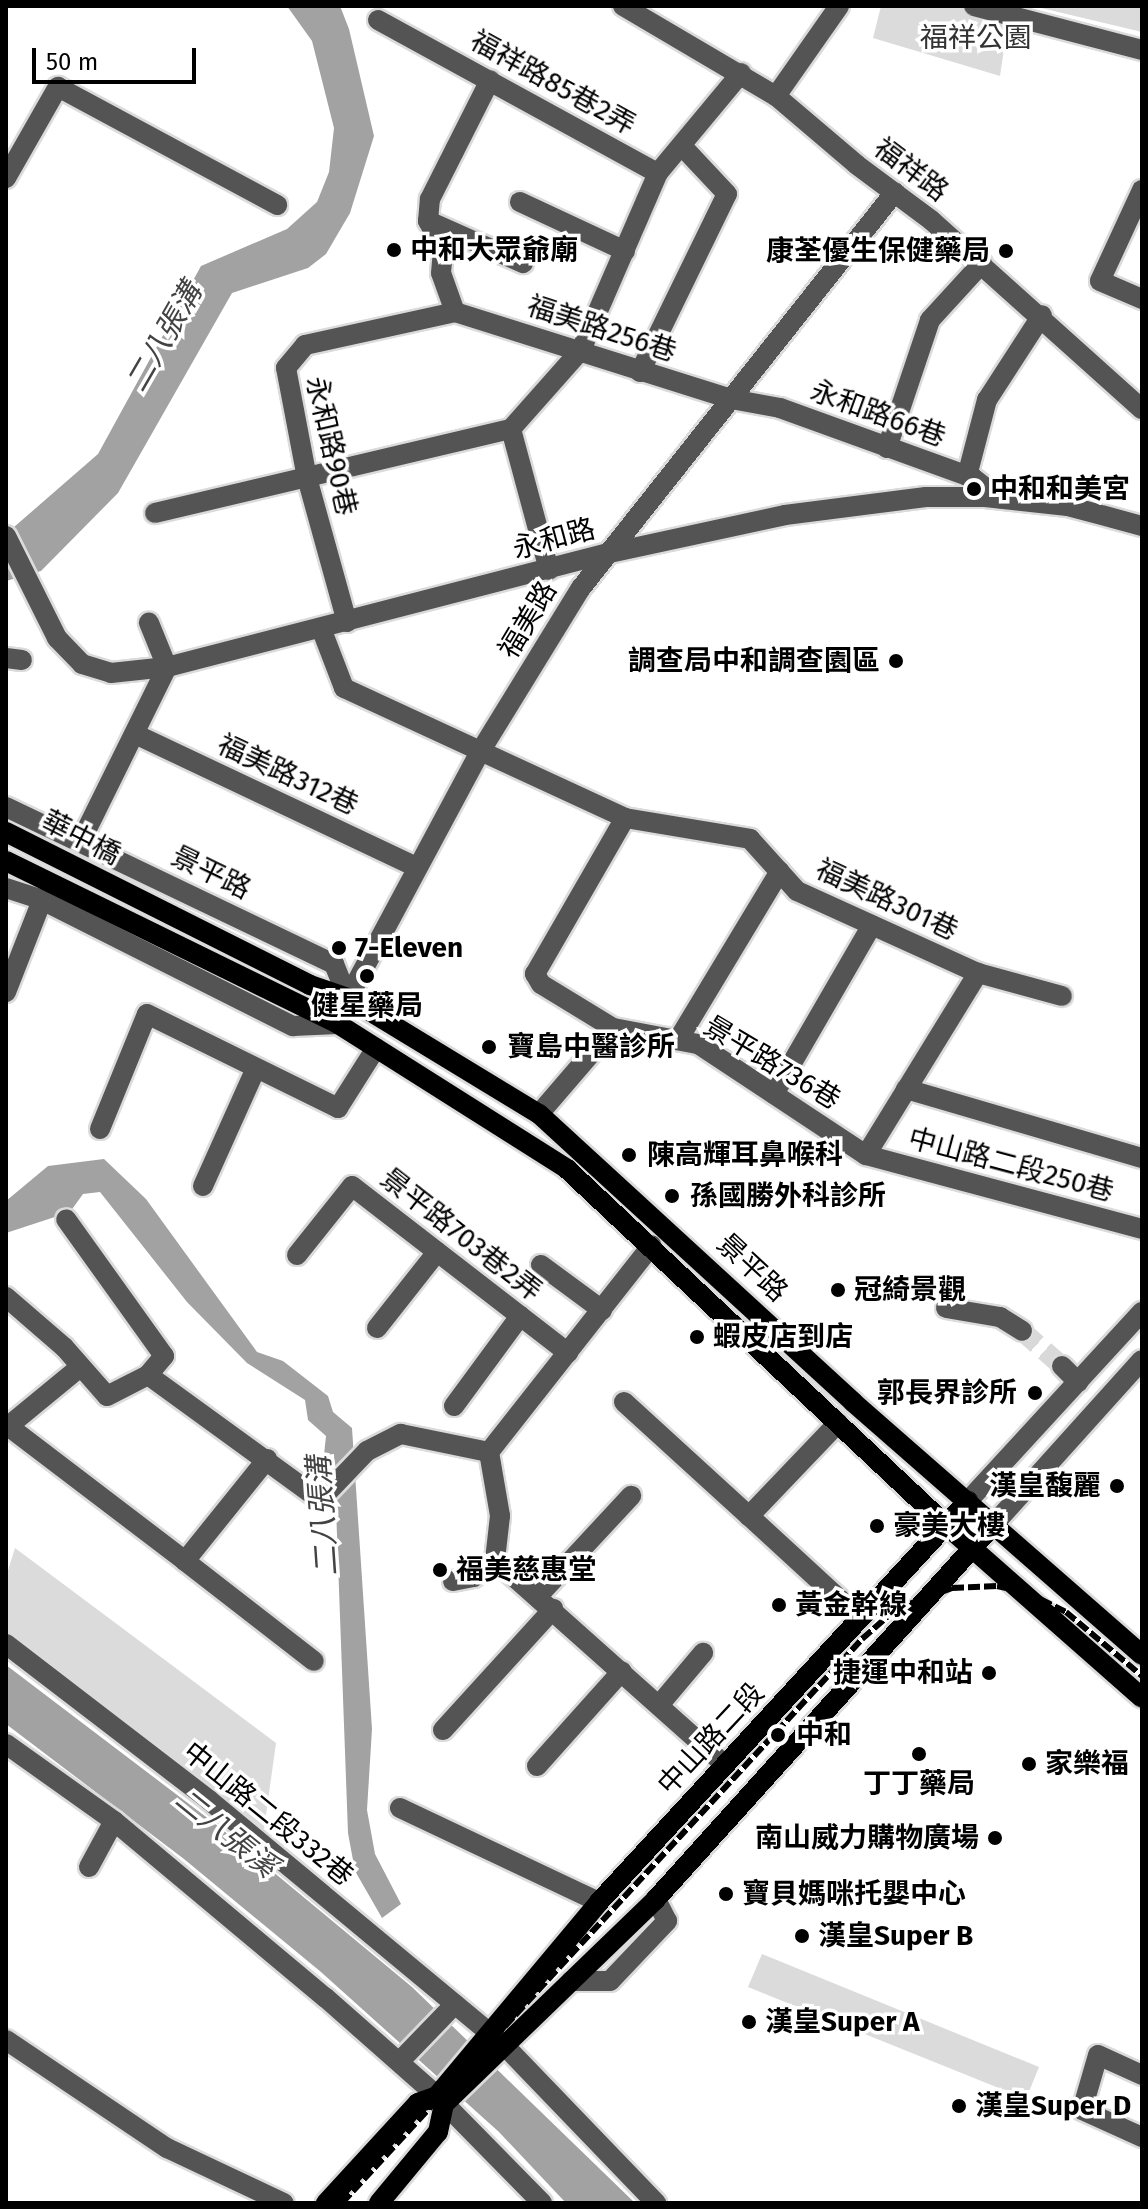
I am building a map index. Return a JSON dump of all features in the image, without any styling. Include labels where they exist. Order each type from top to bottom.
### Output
[{"type":"main road","name":"華中橋","points":[[6,832],[310,985],[348,998]]},
{"type":"main road","name":"華中橋","points":[[12,865],[301,1006]]},
{"type":"main road","name":"景平路","points":[[348,998],[539,1114],[1142,1655]]},
{"type":"main road","name":"景平路","points":[[301,1006],[338,1024],[567,1169],[652,1245],[946,1525],[1142,1698]]},
{"type":"main road","name":"中山路二段","points":[[496,2039],[519,1993],[968,1501]]},
{"type":"main road","name":"中山路二段","points":[[379,2203],[438,2132],[441,2100],[496,2039],[571,1981],[656,1899],[995,1523]]},
{"type":"main road","name":"中山路二段","points":[[326,2203],[418,2103],[441,2100]]},
{"type":"street","name":"福祥路","points":[[623,6],[776,96],[982,263],[1142,409]]},
{"type":"street","points":[[776,96],[839,6]]},
{"type":"street","points":[[974,6],[1142,50]]},
{"type":"street","name":"福祥路85巷2弄","points":[[378,20],[658,173]]},
{"type":"street","points":[[155,513],[511,429],[581,350],[658,173],[741,73]]},
{"type":"street","points":[[455,312],[441,273],[443,250],[428,221],[430,199],[490,80]]},
{"type":"street","points":[[6,178],[58,87],[277,205]]},
{"type":"street","points":[[640,372],[727,194],[682,146]]},
{"type":"street","points":[[1142,190],[1100,281],[1142,299]]},
{"type":"street","name":"福美路","points":[[348,998],[480,752],[605,554],[895,192]]},
{"type":"street","points":[[520,202],[625,251]]},
{"type":"street","points":[[428,221],[523,263]]},
{"type":"street","points":[[887,448],[930,320],[982,263]]},
{"type":"street","name":"福美路256巷","points":[[455,312],[731,399]]},
{"type":"street","name":"永和路90巷","points":[[347,622],[307,478],[284,379],[293,354],[305,345],[455,312]]},
{"type":"street","points":[[967,476],[987,400],[1042,315]]},
{"type":"street","name":"永和路66巷","points":[[731,399],[780,408],[967,476],[999,498]]},
{"type":"street","points":[[511,429],[549,570]]},
{"type":"street","name":"永和路","points":[[6,536],[57,638],[82,664],[111,673],[167,667],[605,554],[785,515],[926,497],[999,498],[1068,506],[1142,526]]},
{"type":"street","points":[[81,841],[167,667],[149,623]]},
{"type":"street","name":"福美路301巷","points":[[321,628],[344,688],[625,818],[750,839],[797,891],[978,973],[1062,996]]},
{"type":"street","name":"福美路312巷","points":[[135,734],[417,867]]},
{"type":"street","name":"景平路","points":[[6,807],[50,832],[81,841],[334,964],[348,998]]},
{"type":"street","points":[[539,1114],[613,1028],[541,984],[535,974],[625,818]]},
{"type":"street","points":[[678,1040],[780,871]]},
{"type":"street","points":[[6,888],[42,900],[293,1026],[338,1024]]},
{"type":"street","points":[[6,992],[42,900]]},
{"type":"street","points":[[774,1094],[872,925]]},
{"type":"street","points":[[866,1155],[978,973]]},
{"type":"street","points":[[100,1129],[147,1014],[338,1108],[376,1048]]},
{"type":"street","name":"景平路736巷","points":[[613,1028],[698,1044],[866,1155]]},
{"type":"street","points":[[203,1186],[256,1068]]},
{"type":"street","points":[[906,1089],[1142,1158]]},
{"type":"street","name":"中山路二段250巷","points":[[866,1155],[1142,1229]]},
{"type":"street","name":"景平路703巷2弄","points":[[297,1255],[352,1186],[568,1353]]},
{"type":"street","points":[[6,1297],[64,1347],[79,1368],[107,1396],[148,1375],[164,1356],[66,1219]]},
{"type":"street","points":[[453,1581],[474,1577],[495,1560],[500,1516],[489,1452],[652,1245]]},
{"type":"street","points":[[377,1328],[437,1252]]},
{"type":"street","points":[[541,1265],[602,1310]]},
{"type":"street","points":[[946,1308],[1000,1317],[1022,1331]]},
{"type":"street","name":"中山路二段","points":[[968,1501],[1142,1312]]},
{"type":"street","points":[[454,1406],[520,1316]]},
{"type":"street","name":"中山路二段","points":[[995,1523],[1142,1360]]},
{"type":"street","points":[[1062,1366],[1078,1382]]},
{"type":"street","points":[[79,1368],[7,1427],[314,1661]]},
{"type":"street","points":[[148,1375],[320,1500],[367,1451],[401,1434],[489,1452]]},
{"type":"street","points":[[624,1402],[860,1618]]},
{"type":"street","points":[[749,1516],[838,1423]]},
{"type":"street","points":[[185,1561],[267,1459]]},
{"type":"street","points":[[443,1730],[631,1496]]},
{"type":"street","points":[[495,1560],[546,1602],[725,1765]]},
{"type":"street","name":"中山路二段332巷","points":[[6,1644],[209,1800],[496,2039],[656,2203]]},
{"type":"street","points":[[660,1704],[703,1653]]},
{"type":"street","points":[[537,1766],[622,1671]]},
{"type":"street","points":[[6,1744],[114,1821],[400,2061],[542,2203]]},
{"type":"street","points":[[400,1808],[599,1902]]},
{"type":"street","points":[[89,1867],[114,1821]]},
{"type":"street","points":[[400,2061],[455,2004]]},
{"type":"street","points":[[6,2040],[167,2148],[284,2203]]},
{"type":"street","points":[[1142,2075],[1098,2055],[1082,2110],[1142,2137]]},
{"type":"green space","name":"福祥公園","points":[[881,6],[967,6],[1009,15],[1000,76],[873,38]]},
{"type":"green space","points":[[1033,6],[1142,6],[1142,32]]},
{"type":"green space","points":[[15,1548],[276,1743],[264,1829],[6,1632],[6,1577]]},
{"type":"green space","points":[[762,1954],[1039,2067],[1026,2099],[748,1987]]},
{"type":"water","name":"二八張溝","points":[[287,6],[340,6],[349,29],[374,136],[350,213],[326,254],[308,268],[232,293],[118,493],[41,571],[6,581],[6,534],[98,454],[201,266],[287,229],[317,202],[329,172],[334,128],[312,41]]},
{"type":"water","points":[[104,1159],[146,1199],[257,1352],[283,1361],[328,1396],[333,1412],[352,1428],[372,1729],[367,1810],[375,1854],[401,1904],[382,1918],[355,1871],[348,1833],[334,1454],[324,1455],[326,1436],[308,1420],[305,1400],[247,1363],[187,1302],[100,1192],[83,1194],[70,1212],[6,1233],[6,1201],[48,1166]]},
{"type":"water","name":"二八張溪","points":[[6,1665],[218,1826],[412,1987],[635,2203],[566,2203],[499,2132],[321,1972],[184,1859],[6,1724]]},
{"type":"tunnel","points":[[1022,1331],[1062,1366]]},
{"type":"railway","points":[[342,2203],[862,1639],[896,1609],[952,1588],[997,1586],[1026,1592],[1066,1612],[1142,1676]]},
{"type":"place","name":"中和大眾爺廟","points":[[394,250]]},
{"type":"place","name":"康荃優生保健藥局","points":[[1006,251]]},
{"type":"place","name":"中和和美宮","points":[[974,489]]},
{"type":"place","name":"調查局中和調查園區","points":[[896,661]]},
{"type":"place","name":"7-Eleven","points":[[339,948]]},
{"type":"place","name":"健星藥局","points":[[367,976]]},
{"type":"place","name":"寶島中醫診所","points":[[489,1047]]},
{"type":"place","name":"陳高輝耳鼻喉科","points":[[629,1155]]},
{"type":"place","name":"孫國勝外科診所","points":[[672,1196]]},
{"type":"place","name":"冠綺景觀","points":[[838,1290]]},
{"type":"place","name":"蝦皮店到店","points":[[697,1337]]},
{"type":"place","name":"郭長界診所","points":[[1035,1393]]},
{"type":"place","name":"漢皇馥麗","points":[[1117,1486]]},
{"type":"place","name":"豪美大樓","points":[[877,1526]]},
{"type":"place","name":"福美慈惠堂","points":[[440,1570]]},
{"type":"place","name":"黃金幹線","points":[[779,1605]]},
{"type":"place","name":"捷運中和站","points":[[989,1673]]},
{"type":"place","name":"中和","points":[[778,1735]]},
{"type":"place","name":"丁丁藥局","points":[[919,1754]]},
{"type":"place","name":"家樂福","points":[[1029,1764]]},
{"type":"place","name":"南山威力購物廣場","points":[[995,1838]]},
{"type":"place","name":"寶貝媽咪托嬰中心","points":[[726,1894]]},
{"type":"place","name":"漢皇Super B","points":[[802,1936]]},
{"type":"place","name":"漢皇Super A","points":[[749,2022]]},
{"type":"place","name":"漢皇Super D","points":[[959,2106]]}]
